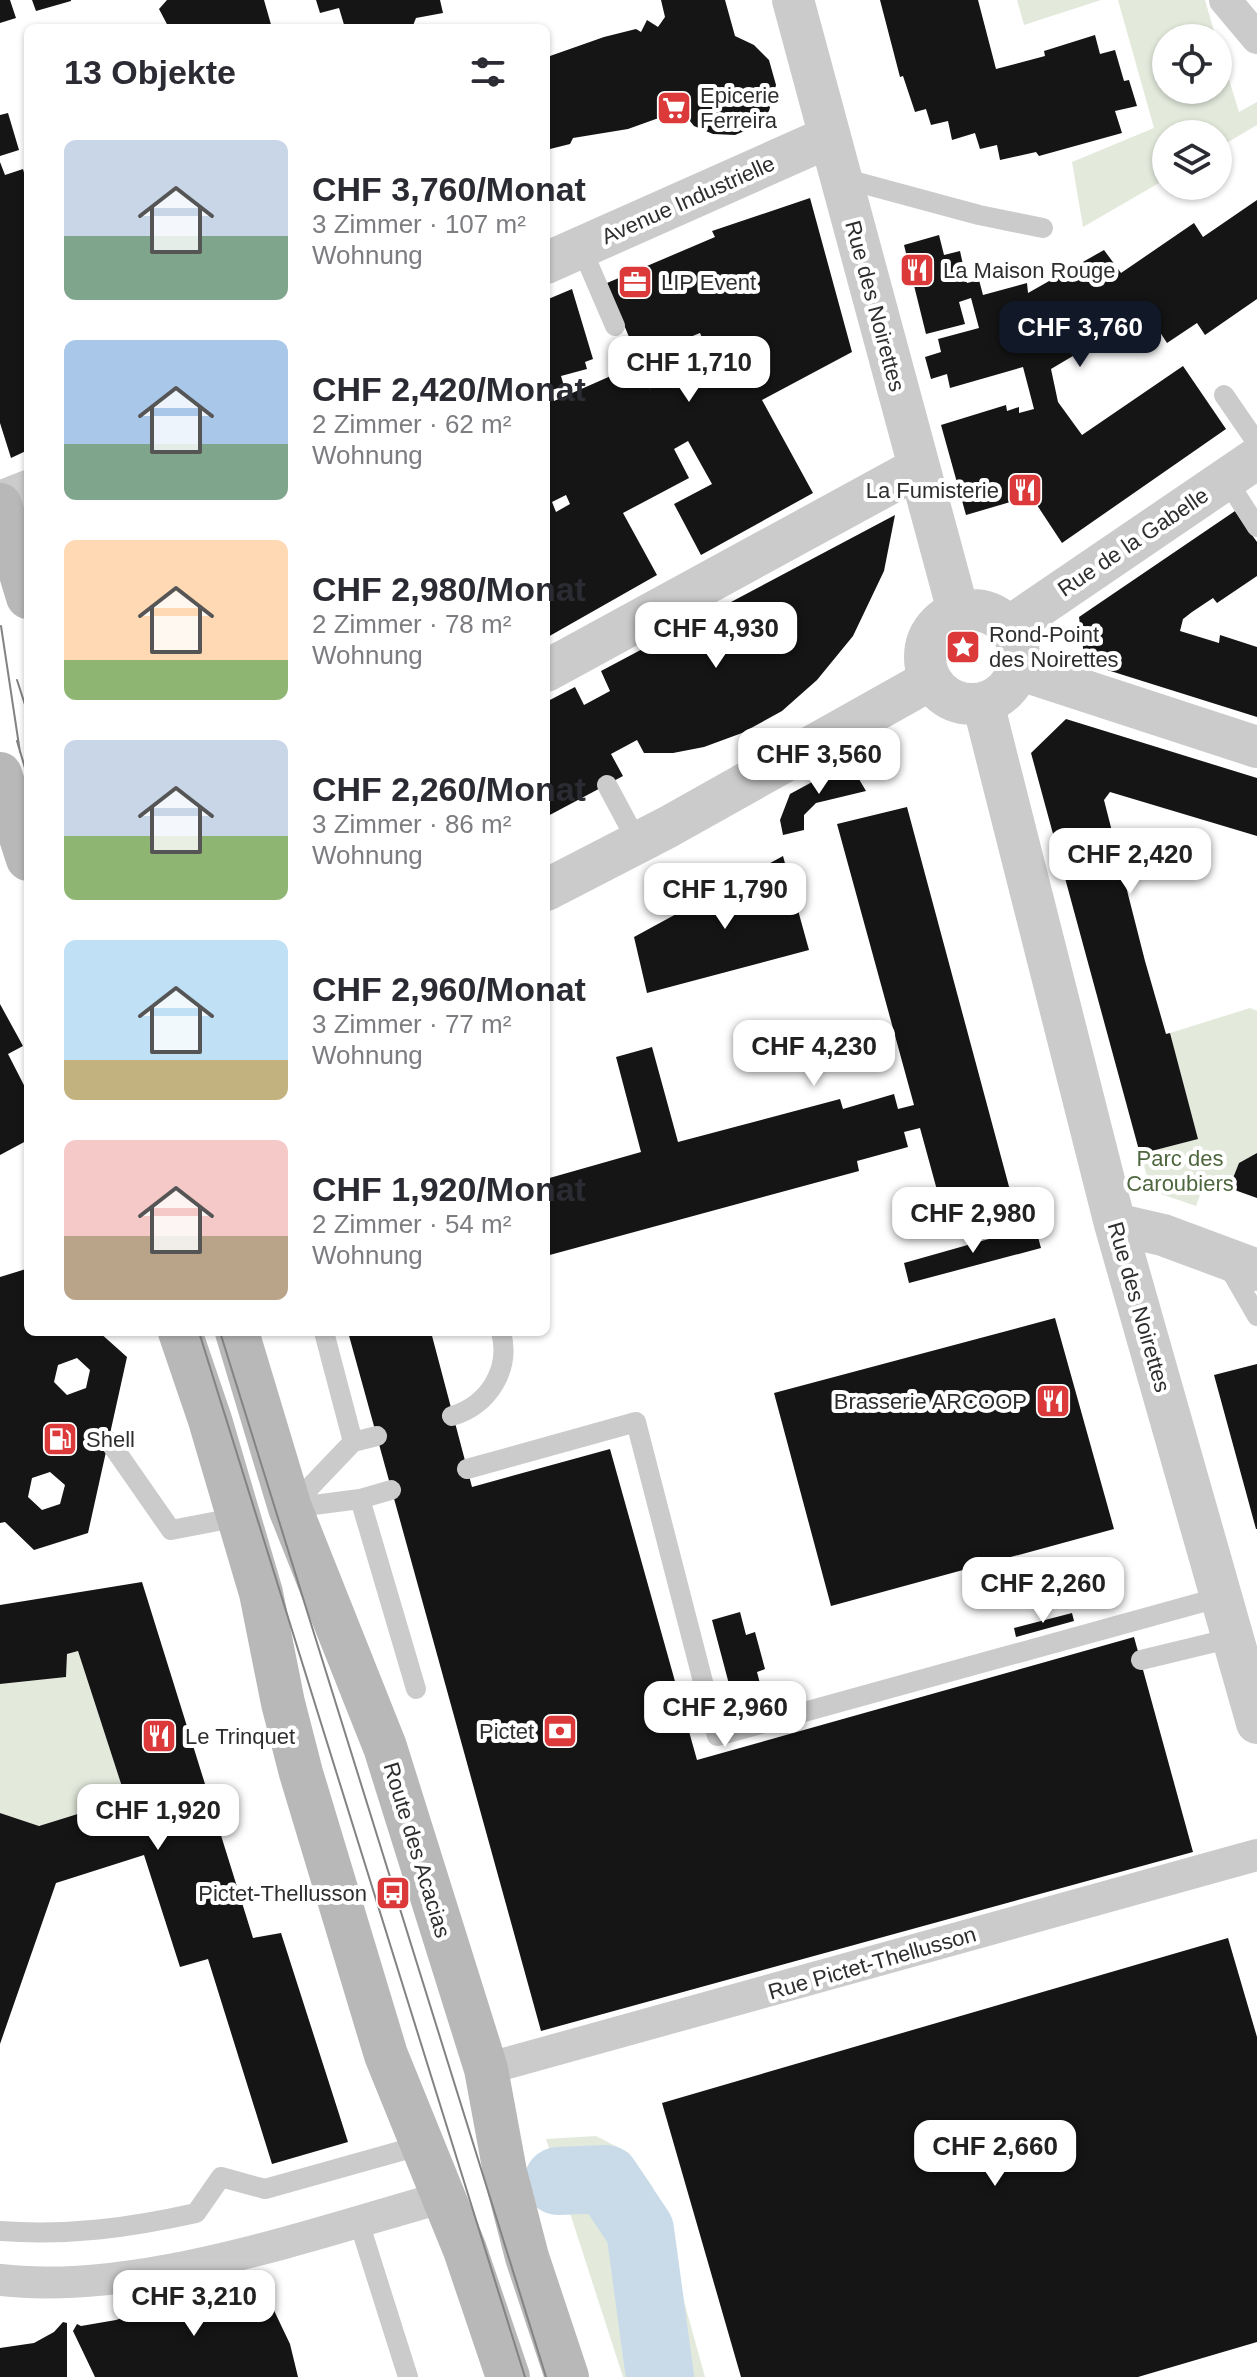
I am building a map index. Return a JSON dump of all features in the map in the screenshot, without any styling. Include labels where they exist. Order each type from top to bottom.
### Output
[{"type":"main road","points":[[0,504],[24,584]]},
{"type":"main road","points":[[0,774],[24,847]]},
{"type":"main road","points":[[181,1336],[261,1593],[301,1773],[386,2055],[444,2197],[508,2377]]},
{"type":"main road","name":"Route des Acacias","points":[[238,1336],[311,1567],[417,1806],[486,2069],[505,2172],[527,2257],[567,2377]]},
{"type":"street","name":"Rue des Noirettes","points":[[793,0],[958,611]]},
{"type":"street","points":[[1225,0],[1257,38]]},
{"type":"street","name":"Avenue Industrielle","points":[[564,255],[829,137]]},
{"type":"street","points":[[550,669],[918,468]]},
{"type":"street","name":"Rue de la Gabelle","points":[[1009,627],[1242,469]]},
{"type":"street","points":[[0,504],[24,493]]},
{"type":"street","points":[[981,610],[995,615],[1009,627],[1018,644],[1018,669],[1011,683],[998,697],[983,703],[954,701],[930,680],[925,665],[929,636],[938,623],[958,611],[981,610]]},
{"type":"street","points":[[1018,669],[1257,747]]},
{"type":"street","points":[[550,888],[638,843],[930,680]]},
{"type":"street","name":"Rue des Noirettes","points":[[983,703],[1115,1224],[1257,1723]]},
{"type":"street","points":[[1115,1224],[1163,1235],[1240,1264]]},
{"type":"street","name":"Rue Pictet-Thellusson","points":[[486,2069],[1257,1855]]},
{"type":"street","points":[[0,2280],[72,2284],[142,2274],[359,2222],[444,2197]]},
{"type":"lane","points":[[842,178],[979,215],[1043,228]]},
{"type":"lane","points":[[564,255],[615,326]]},
{"type":"lane","points":[[1224,395],[1257,443]]},
{"type":"lane","points":[[1242,469],[1257,527]]},
{"type":"lane","points":[[607,785],[638,843]]},
{"type":"lane","points":[[1240,1264],[1257,1316]]},
{"type":"lane","points":[[325,1336],[353,1442]]},
{"type":"lane","points":[[452,1416],[467,1411],[488,1392],[503,1369],[501,1336]]},
{"type":"lane","points":[[467,1469],[636,1422],[717,1736],[1221,1597]]},
{"type":"lane","points":[[290,1508],[353,1442],[377,1436]]},
{"type":"lane","points":[[109,1441],[171,1530],[239,1517]]},
{"type":"lane","points":[[290,1508],[360,1499],[391,1490]]},
{"type":"lane","points":[[360,1499],[416,1689]]},
{"type":"lane","points":[[1141,1660],[1232,1638]]},
{"type":"lane","points":[[0,2231],[41,2234],[103,2231],[196,2213],[221,2177],[265,2189],[422,2145]]},
{"type":"lane","points":[[359,2222],[408,2377]]},
{"type":"green space","points":[[1017,0],[1101,0],[1024,25]]},
{"type":"green space","points":[[1118,0],[1205,0],[1212,24],[1152,24],[1152,104],[1232,104],[1232,89],[1239,112],[1257,102],[1257,125],[1232,140],[1232,120],[1152,121]]},
{"type":"green space","points":[[1152,129],[1152,187],[1083,227],[1072,162]]},
{"type":"green space","name":"Parc des Caroubiers","points":[[1250,1008],[1257,1011],[1257,1153],[1239,1163],[1229,1188],[1206,1179],[1196,1206],[1152,1191],[1140,1154],[1197,1139],[1170,1033]]},
{"type":"green space","points":[[78,1651],[126,1799],[39,1826],[0,1813],[0,1684],[66,1677],[67,1654]]},
{"type":"green space","points":[[596,2136],[629,2153],[652,2186],[705,2377],[623,2377],[546,2139]]},
{"type":"building","points":[[0,0],[10,0],[16,18],[0,23]]},
{"type":"building","points":[[32,0],[71,0],[71,1],[36,11]]},
{"type":"building","points":[[167,0],[264,0],[271,24],[167,24],[159,9]]},
{"type":"building","points":[[316,0],[440,0],[443,13],[416,18],[414,24],[344,24],[339,8],[320,13]]},
{"type":"building","points":[[661,0],[725,0],[735,36],[754,45],[769,60],[776,85],[769,111],[754,127],[735,135],[713,134],[694,126],[681,110],[628,129],[573,138],[570,144],[550,149],[550,56],[604,37],[636,29],[641,32],[647,20],[658,27],[665,17]]},
{"type":"building","points":[[880,0],[978,0],[996,69],[1045,56],[1044,51],[1095,35],[1100,54],[1115,50],[1124,81],[1129,80],[1137,106],[1115,111],[1122,133],[1039,156],[1036,152],[1000,160],[997,145],[980,149],[975,133],[952,140],[948,121],[931,125],[926,109],[915,112],[903,76],[900,77]]},
{"type":"building","points":[[8,113],[19,150],[0,156],[0,115]]},
{"type":"building","points":[[0,162],[5,175],[23,169],[24,173],[24,452],[11,458],[0,423]]},
{"type":"building","points":[[810,198],[852,352],[762,400],[813,493],[701,555],[674,504],[712,484],[688,441],[674,449],[689,478],[623,513],[657,575],[550,636],[550,395],[554,401],[638,364],[651,391],[607,283],[715,237],[712,231]],"holes":[[[700,333],[713,364],[670,383],[656,351]],[[566,495],[570,504],[556,512],[552,502]]]},
{"type":"building","points":[[1257,200],[1257,299],[1205,335],[1197,323],[1167,343],[1147,312],[1051,369],[1058,402],[1082,435],[1183,366],[1226,429],[1062,543],[1031,496],[966,515],[941,425],[1006,405],[1007,411],[1019,407],[1019,413],[1034,409],[1023,367],[950,388],[947,374],[931,379],[925,357],[941,352],[938,339],[979,328],[971,298],[959,302],[965,324],[926,334],[904,245],[939,235],[944,255],[960,251],[967,283],[979,280],[983,295],[1027,283],[1028,293],[1104,250],[1121,273],[1194,223],[1203,237]]},
{"type":"building","points":[[572,289],[593,359],[585,362],[587,369],[561,376],[564,386],[550,391],[550,298]]},
{"type":"building","points":[[1235,511],[1257,542],[1257,576],[1217,603],[1213,598],[1192,612],[1183,619],[1180,631],[1219,643],[1220,635],[1257,647],[1257,717],[1085,663],[1079,617]]},
{"type":"building","points":[[895,515],[884,571],[853,636],[817,680],[782,711],[742,733],[704,747],[673,753],[644,753],[637,740],[611,754],[623,776],[550,815],[550,700],[575,687],[584,705],[610,691],[601,671]]},
{"type":"building","points":[[1066,719],[1257,778],[1257,836],[1110,792],[1104,800],[1145,961],[1166,1034],[1170,1033],[1198,1139],[1140,1154],[1031,753]]},
{"type":"building","points":[[849,762],[866,791],[816,803],[804,815],[804,830],[783,835],[780,820],[790,794]]},
{"type":"building","points":[[907,807],[1011,1194],[943,1212],[920,1128],[904,1132],[908,1147],[857,1161],[859,1171],[550,1255],[550,1178],[641,1152],[616,1057],[652,1047],[678,1142],[840,1099],[843,1109],[894,1094],[898,1109],[914,1105],[837,824]]},
{"type":"building","points":[[783,856],[809,950],[647,993],[634,937]]},
{"type":"building","points":[[0,1004],[23,1046],[8,1054],[24,1085],[24,1142],[0,1155]]},
{"type":"building","points":[[1257,1153],[1257,1198],[1229,1188],[1239,1163]]},
{"type":"building","points":[[1035,1226],[1041,1248],[909,1283],[904,1263]]},
{"type":"building","points":[[24,1270],[24,1336],[103,1336],[127,1357],[88,1533],[34,1550],[5,1522],[0,1523],[0,1277]],"holes":[[[77,1358],[90,1370],[86,1388],[67,1395],[54,1382],[58,1365]],[[50,1472],[65,1485],[60,1504],[42,1510],[28,1497],[32,1478]]]},
{"type":"building","points":[[1055,1318],[1114,1529],[831,1606],[774,1393]]},
{"type":"building","points":[[349,1336],[432,1336],[472,1487],[610,1449],[697,1760],[1134,1637],[1193,1852],[541,2031]]},
{"type":"building","points":[[1257,1364],[1257,1529],[1256,1529],[1214,1375]]},
{"type":"building","points":[[142,1582],[253,1938],[281,1933],[348,2142],[272,2164],[208,1959],[180,1967],[144,1855],[56,1883],[0,2044],[0,1813],[39,1826],[126,1799],[78,1651],[67,1654],[66,1677],[0,1684],[0,1605]]},
{"type":"building","points":[[740,1612],[746,1635],[755,1632],[765,1669],[757,1672],[763,1695],[734,1703],[712,1620]]},
{"type":"building","points":[[1072,1613],[1074,1621],[1016,1637],[1014,1628]]},
{"type":"building","points":[[1228,1938],[1257,2037],[1257,2342],[1138,2377],[741,2377],[662,2103]]},
{"type":"building","points":[[260,2275],[267,2278],[269,2300],[290,2344],[298,2377],[95,2377],[73,2331],[77,2324],[116,2320],[189,2296],[246,2284]]},
{"type":"building","points":[[63,2322],[67,2323],[67,2377],[0,2377],[0,2348],[34,2343],[54,2332]]},
{"type":"waterway","points":[[558,2181],[606,2179],[640,2230],[660,2377]]},
{"type":"tram line","points":[[1,626],[20,752]]},
{"type":"tram line","points":[[17,680],[24,702]]},
{"type":"tram line","points":[[17,741],[24,765]]},
{"type":"tram line","points":[[200,1336],[525,2377]]},
{"type":"tram line","points":[[221,1336],[546,2377]]},
{"type":"place","name":"Epicerie Ferreira","points":[[674,108]]},
{"type":"place","name":"La Maison Rouge","points":[[917,270]]},
{"type":"place","name":"LIP Event","points":[[635,282]]},
{"type":"place","name":"La Fumisterie","points":[[1025,490]]},
{"type":"place","name":"Rond-Point des Noirettes","points":[[963,647]]},
{"type":"place","name":"Brasserie ARCOOP","points":[[1053,1401]]},
{"type":"place","name":"Shell","points":[[60,1439]]},
{"type":"place","name":"Pictet","points":[[560,1731]]},
{"type":"place","name":"Le Trinquet","points":[[159,1736]]},
{"type":"place","name":"Pictet-Thellusson","points":[[393,1893]]}]
